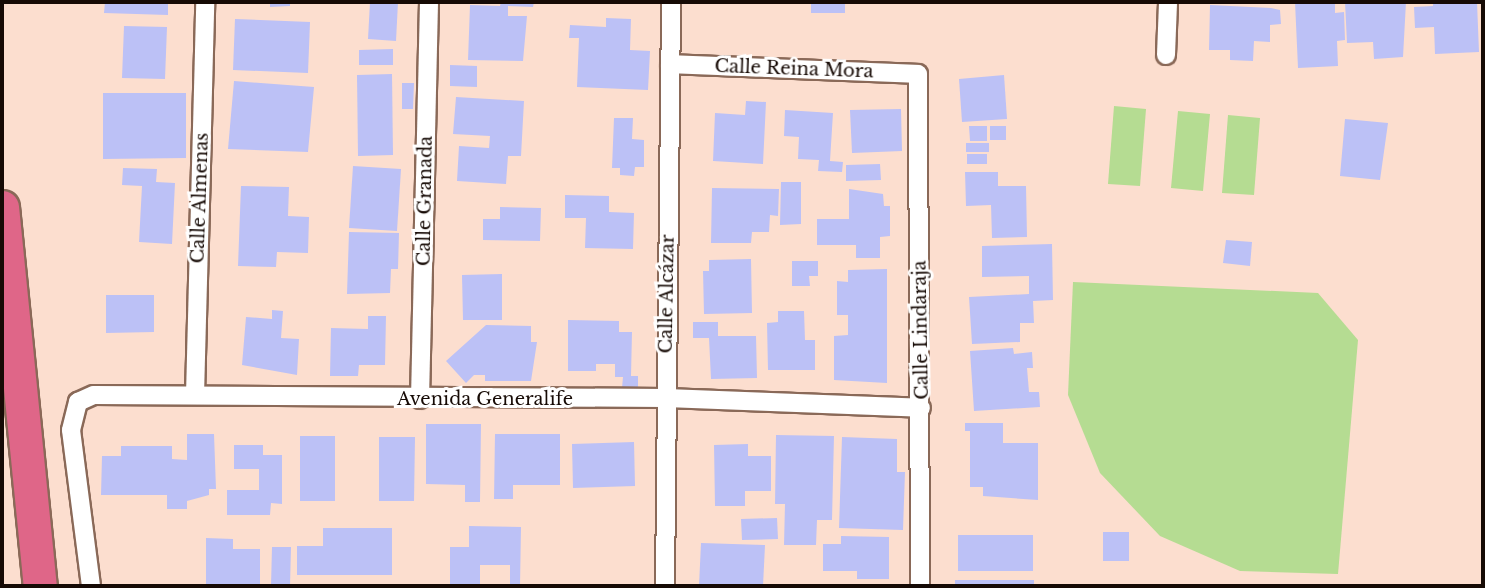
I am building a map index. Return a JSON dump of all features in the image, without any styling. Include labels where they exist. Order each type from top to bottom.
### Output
[{"type":"highway","points":[[2,207],[40,586]]},
{"type":"street","name":"Calle Almenas","points":[[195,395],[205,2]]},
{"type":"street","name":"Calle Granada","points":[[420,399],[429,2]]},
{"type":"street","name":"Calle Alcázar","points":[[665,586],[671,2]]},
{"type":"street","points":[[1166,55],[1168,2]]},
{"type":"street","name":"Calle Reina Mora","points":[[670,64],[918,74]]},
{"type":"street","name":"Calle Lindaraja","points":[[918,74],[920,586]]},
{"type":"street","name":"Avenida Generalife","points":[[91,586],[71,430],[78,402],[94,395],[420,399],[666,398],[921,408]]},
{"type":"green space","points":[[1114,106],[1146,109],[1140,186],[1108,184]]},
{"type":"green space","points":[[1178,111],[1210,114],[1203,191],[1171,188]]},
{"type":"green space","points":[[1228,115],[1260,118],[1254,195],[1222,193]]},
{"type":"green space","points":[[1073,282],[1318,293],[1358,340],[1338,574],[1240,571],[1160,536],[1100,473],[1068,395]]},
{"type":"building","points":[[105,2],[168,2],[168,15],[104,13]]},
{"type":"building","points":[[270,2],[290,2],[290,6],[270,7]]},
{"type":"building","points":[[370,2],[398,2],[396,41],[368,39]]},
{"type":"building","points":[[501,2],[534,2],[533,7],[508,6],[508,16],[527,16],[523,61],[468,60],[470,5],[500,6]]},
{"type":"building","points":[[811,2],[845,2],[845,13],[811,13]]},
{"type":"building","points":[[1295,2],[1335,2],[1335,13],[1344,12],[1345,40],[1337,41],[1338,66],[1298,68]]},
{"type":"building","points":[[1345,2],[1406,2],[1403,57],[1374,59],[1373,42],[1347,43]]},
{"type":"building","points":[[1433,2],[1477,2],[1479,52],[1435,54],[1434,27],[1415,28],[1414,7],[1433,6]]},
{"type":"building","points":[[1210,5],[1280,10],[1281,24],[1270,25],[1270,42],[1254,41],[1253,61],[1230,60],[1230,50],[1209,50]]},
{"type":"building","points":[[606,18],[631,19],[630,50],[650,51],[648,90],[577,87],[579,38],[569,38],[570,25],[606,27]]},
{"type":"building","points":[[235,19],[310,22],[308,73],[233,70]]},
{"type":"building","points":[[124,26],[167,27],[165,79],[122,78]]},
{"type":"building","points":[[393,49],[393,65],[359,65],[359,50]]},
{"type":"building","points":[[450,65],[477,66],[477,87],[450,86]]},
{"type":"building","points":[[392,74],[393,155],[358,156],[357,75]]},
{"type":"building","points":[[1004,75],[1007,119],[962,122],[959,79]]},
{"type":"building","points":[[234,81],[314,87],[308,152],[228,149]]},
{"type":"building","points":[[402,83],[414,83],[413,109],[402,109]]},
{"type":"building","points":[[103,93],[186,93],[186,158],[103,159]]},
{"type":"building","points":[[456,97],[524,101],[521,156],[508,156],[506,184],[457,181],[459,146],[489,148],[490,136],[453,134]]},
{"type":"building","points":[[746,101],[766,102],[763,164],[713,161],[715,113],[745,115]]},
{"type":"building","points":[[901,109],[902,151],[852,153],[850,110]]},
{"type":"building","points":[[785,110],[833,113],[830,161],[843,162],[842,172],[818,171],[819,160],[798,159],[799,137],[784,136]]},
{"type":"building","points":[[614,118],[633,118],[632,139],[644,140],[644,167],[635,167],[634,176],[620,175],[620,168],[612,168]]},
{"type":"building","points":[[1345,119],[1388,123],[1380,180],[1340,176]]},
{"type":"building","points":[[969,126],[987,126],[987,141],[970,141]]},
{"type":"building","points":[[990,126],[1006,126],[1006,140],[990,140]]},
{"type":"building","points":[[966,143],[989,143],[989,152],[966,152]]},
{"type":"building","points":[[967,154],[987,154],[987,164],[967,164]]},
{"type":"building","points":[[880,164],[881,180],[846,181],[846,165]]},
{"type":"building","points":[[353,166],[401,169],[397,231],[349,228]]},
{"type":"building","points":[[123,168],[157,169],[156,182],[175,183],[172,244],[139,242],[142,186],[122,185]]},
{"type":"building","points":[[965,172],[998,172],[998,186],[1026,186],[1027,237],[992,238],[991,205],[966,206]]},
{"type":"building","points":[[781,182],[801,182],[801,224],[780,225]]},
{"type":"building","points":[[241,186],[289,187],[288,216],[309,217],[308,253],[277,252],[276,267],[238,266]]},
{"type":"building","points":[[712,188],[779,189],[778,216],[770,215],[769,232],[752,232],[751,243],[711,243]]},
{"type":"building","points":[[849,189],[883,194],[884,206],[890,206],[890,236],[880,237],[880,258],[856,258],[856,245],[817,245],[817,219],[849,219]]},
{"type":"building","points":[[565,195],[609,196],[609,212],[634,213],[633,249],[585,248],[586,218],[565,218]]},
{"type":"building","points":[[500,207],[541,208],[540,241],[483,240],[483,219],[500,219]]},
{"type":"building","points":[[349,232],[399,233],[398,269],[391,269],[390,293],[347,294]]},
{"type":"building","points":[[1226,240],[1252,242],[1250,266],[1223,263]]},
{"type":"building","points":[[1052,244],[1053,300],[1033,301],[1034,323],[1020,323],[1020,342],[972,344],[969,297],[1029,294],[1029,276],[982,277],[982,246]]},
{"type":"building","points":[[751,259],[752,313],[704,314],[703,271],[709,271],[709,260]]},
{"type":"building","points":[[792,261],[818,261],[818,276],[809,276],[810,286],[792,286]]},
{"type":"building","points":[[887,269],[887,383],[834,380],[834,336],[848,335],[848,315],[837,315],[837,281],[848,282],[848,270]]},
{"type":"building","points":[[502,274],[502,320],[463,320],[462,275]]},
{"type":"building","points":[[106,295],[154,295],[154,332],[106,333]]},
{"type":"building","points":[[272,310],[283,311],[281,338],[299,339],[297,375],[242,365],[246,317],[272,319]]},
{"type":"building","points":[[778,311],[804,311],[805,340],[815,340],[815,370],[768,370],[767,323],[778,322]]},
{"type":"building","points":[[368,316],[386,316],[385,365],[359,365],[358,376],[330,376],[331,328],[368,329]]},
{"type":"building","points":[[568,320],[619,321],[619,332],[632,332],[631,376],[638,376],[638,388],[622,388],[623,377],[615,377],[615,364],[596,364],[596,371],[568,371]]},
{"type":"building","points":[[693,322],[718,322],[718,336],[756,336],[757,378],[711,379],[709,338],[693,338]]},
{"type":"building","points":[[486,325],[531,326],[531,342],[537,342],[531,381],[485,381],[485,375],[474,375],[466,383],[446,361]]},
{"type":"building","points":[[1013,348],[1014,354],[1032,352],[1033,368],[1027,368],[1029,392],[1039,392],[1040,407],[974,411],[970,351]]},
{"type":"building","points":[[965,423],[1003,423],[1003,443],[1038,443],[1038,500],[983,496],[983,487],[970,487],[970,431],[965,431]]},
{"type":"building","points":[[426,424],[481,424],[480,502],[465,502],[465,485],[426,484]]},
{"type":"building","points":[[187,434],[214,434],[216,489],[209,489],[209,495],[187,501],[187,509],[167,509],[167,495],[101,495],[102,456],[121,456],[121,446],[172,446],[172,459],[187,460]]},
{"type":"building","points":[[495,434],[560,434],[560,485],[513,485],[513,499],[494,499]]},
{"type":"building","points":[[776,435],[834,436],[832,520],[817,520],[816,545],[784,545],[785,504],[775,504]]},
{"type":"building","points":[[300,436],[335,436],[335,501],[300,501]]},
{"type":"building","points":[[379,437],[415,437],[414,501],[379,501]]},
{"type":"building","points":[[842,437],[897,439],[897,472],[905,472],[903,530],[839,528]]},
{"type":"building","points":[[634,442],[635,486],[573,488],[572,444]]},
{"type":"building","points":[[748,444],[748,456],[771,456],[771,491],[745,491],[745,506],[715,506],[714,445]]},
{"type":"building","points":[[234,445],[263,445],[263,455],[282,455],[282,504],[271,503],[270,515],[227,515],[227,490],[259,490],[259,469],[234,469]]},
{"type":"building","points":[[777,518],[778,539],[742,540],[741,519]]},
{"type":"building","points":[[469,526],[521,527],[520,586],[510,586],[510,565],[480,565],[480,586],[450,586],[450,547],[469,547]]},
{"type":"building","points":[[323,528],[392,528],[392,575],[297,575],[297,546],[323,546]]},
{"type":"building","points":[[1103,532],[1129,532],[1129,561],[1103,561]]},
{"type":"building","points":[[958,535],[1033,535],[1033,571],[958,571]]},
{"type":"building","points":[[841,536],[889,537],[889,579],[857,579],[857,571],[823,571],[823,544],[841,544]]},
{"type":"building","points":[[206,538],[233,539],[233,549],[260,549],[260,586],[206,586]]},
{"type":"building","points":[[701,543],[765,545],[763,586],[699,586]]},
{"type":"building","points":[[272,547],[291,547],[290,586],[271,586]]},
{"type":"building","points":[[955,580],[1034,580],[1034,586],[955,586]]}]
